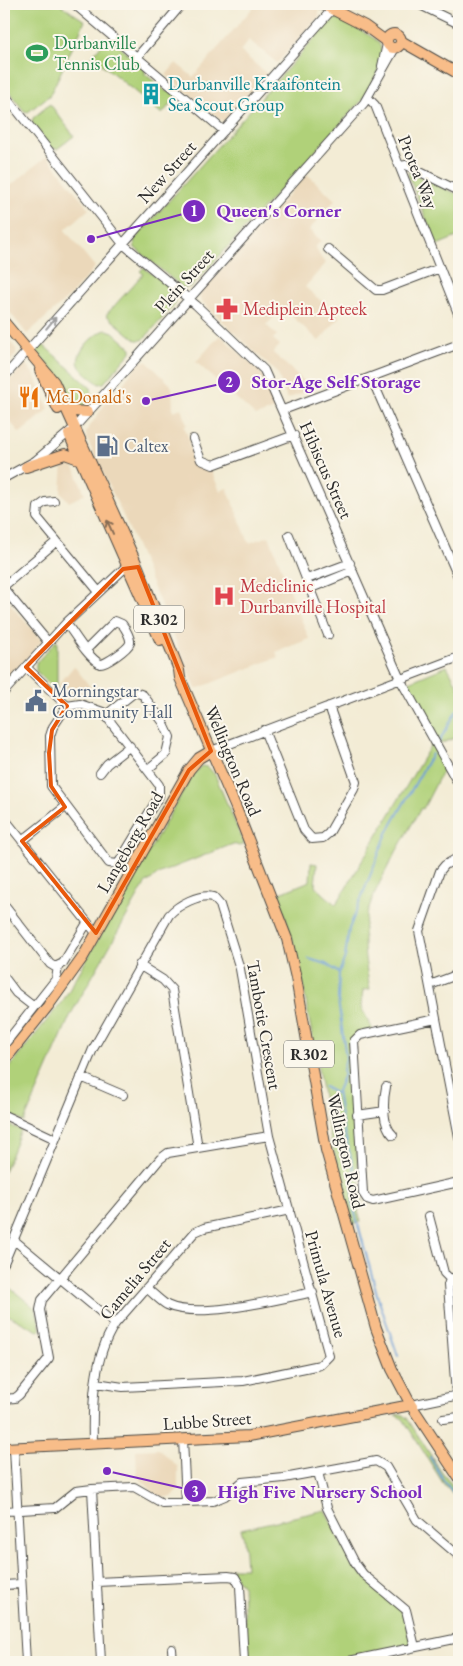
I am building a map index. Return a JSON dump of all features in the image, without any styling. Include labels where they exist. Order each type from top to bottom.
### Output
[{"type":"main road","points":[[322,4],[335,7],[393,43],[459,74]]},
{"type":"main road","name":"Wellington Road","points":[[4,322],[51,376],[64,404],[81,460],[179,670],[180,678],[267,885],[286,938],[296,978],[326,1150],[376,1328],[392,1369],[411,1404],[459,1478]]},
{"type":"main road","name":"Wellington Road","points":[[37,362],[71,431],[130,566]]},
{"type":"main road","points":[[64,404],[73,411],[88,412]]},
{"type":"main road","points":[[26,467],[65,454],[81,460]]},
{"type":"main road","name":"Langeberg Road","points":[[4,1069],[54,1008],[189,770],[199,758],[212,751]]},
{"type":"main road","name":"Langeberg Road","points":[[4,1061],[48,1006],[83,957]]},
{"type":"main road","name":"Lubbe Street","points":[[9,1448],[183,1440],[258,1434],[411,1404]]},
{"type":"street","points":[[74,4],[224,131]]},
{"type":"street","points":[[137,57],[182,4]]},
{"type":"street","points":[[418,4],[459,24]]},
{"type":"street","name":"New Street","points":[[4,376],[335,7]]},
{"type":"street","name":"Plein Street","points":[[4,478],[26,467],[71,431],[88,412],[368,98],[376,85],[393,43]]},
{"type":"street","name":"Hibiscus Street","points":[[4,94],[123,244],[189,299],[260,365],[269,379],[283,410],[400,679],[459,785]]},
{"type":"street","name":"Protea Way","points":[[368,98],[375,105],[459,316]]},
{"type":"street","points":[[400,166],[406,165],[459,191]]},
{"type":"street","points":[[328,249],[376,290],[440,268]]},
{"type":"street","points":[[283,410],[459,344]]},
{"type":"street","points":[[371,377],[459,580]]},
{"type":"street","points":[[193,439],[201,460],[214,465],[294,435]]},
{"type":"street","points":[[54,501],[42,504],[36,513],[38,519],[99,592]]},
{"type":"street","points":[[289,534],[328,635]]},
{"type":"street","points":[[48,642],[4,587],[57,541]]},
{"type":"street","points":[[307,579],[350,563]]},
{"type":"street","points":[[5,686],[26,667],[66,623],[130,566]]},
{"type":"street","points":[[311,588],[353,571]]},
{"type":"street","points":[[66,623],[86,650],[98,663],[104,665],[129,646],[130,640],[122,624],[115,621],[86,650]]},
{"type":"street","points":[[212,751],[459,657]]},
{"type":"street","points":[[26,667],[67,706]]},
{"type":"street","points":[[106,715],[135,692],[143,695],[163,722],[170,737],[166,754],[148,769]]},
{"type":"street","points":[[77,704],[88,706],[99,709],[106,715],[159,785],[159,796],[122,861],[113,865],[65,807],[51,786],[49,753],[52,730],[67,706],[77,704]]},
{"type":"street","points":[[264,730],[304,830],[312,839],[323,838],[329,833],[354,789],[356,782],[329,706]]},
{"type":"street","points":[[100,773],[107,764],[130,746]]},
{"type":"street","points":[[22,841],[65,807]]},
{"type":"street","points":[[4,818],[96,933]]},
{"type":"street","points":[[459,857],[445,865],[440,871],[420,924],[420,936],[459,1137]]},
{"type":"street","name":"Tambotie Crescent","points":[[4,1263],[81,1076],[105,1024],[172,911],[203,896],[210,896],[217,900],[232,936],[240,969],[269,1136]]},
{"type":"street","points":[[4,905],[50,964],[58,967]]},
{"type":"street","points":[[5,1039],[56,979],[58,967],[64,963],[87,923]]},
{"type":"street","points":[[139,965],[167,983],[172,990],[198,1148]]},
{"type":"street","points":[[430,985],[459,974]]},
{"type":"street","points":[[4,977],[21,997],[34,1007]]},
{"type":"street","points":[[436,1019],[360,1035],[355,1039],[353,1046],[356,1115],[363,1193],[368,1200],[375,1200],[459,1182]]},
{"type":"street","points":[[81,1076],[123,1095]]},
{"type":"street","points":[[386,1087],[385,1111],[388,1130],[393,1135]]},
{"type":"street","points":[[356,1115],[385,1111]]},
{"type":"street","points":[[4,1117],[55,1139]]},
{"type":"street","points":[[4,1399],[19,1395],[48,1360],[49,1352],[40,1307],[42,1300],[160,1158],[168,1153],[269,1136]]},
{"type":"street","name":"Primula Avenue","points":[[96,1383],[132,1387],[243,1381],[322,1364],[328,1358],[329,1351],[269,1136]]},
{"type":"street","name":"Camelia Street","points":[[93,1444],[92,1409],[96,1383],[107,1339],[115,1324],[195,1232],[204,1228],[290,1210]]},
{"type":"street","points":[[411,1404],[458,1395],[448,1284],[453,1277],[444,1273],[429,1216]]},
{"type":"street","points":[[14,1240],[115,1324]]},
{"type":"street","points":[[146,1288],[168,1305],[206,1309],[243,1307],[313,1292]]},
{"type":"street","points":[[443,1420],[459,1417]]},
{"type":"street","points":[[183,1440],[186,1502]]},
{"type":"street","points":[[9,1448],[17,1510],[26,1662]]},
{"type":"street","points":[[4,1510],[55,1508],[76,1491],[92,1489],[134,1487],[159,1503],[221,1499],[242,1482],[318,1472],[372,1460],[380,1462],[386,1468],[416,1520],[459,1556]]},
{"type":"street","points":[[318,1472],[327,1508],[355,1563],[363,1574],[406,1610],[415,1647]]},
{"type":"street","points":[[92,1489],[101,1662]]},
{"type":"street","points":[[97,1582],[235,1577],[240,1586],[244,1662]]},
{"type":"street","points":[[4,1585],[21,1584]]},
{"type":"street","points":[[344,1662],[459,1638]]},
{"type":"street","points":[[172,1649],[173,1662]]},
{"type":"highlighted area","points":[[138,567],[211,751],[189,770],[96,933],[22,841],[65,807],[51,786],[49,753],[52,730],[67,706],[26,667],[123,569]]},
{"type":"shaded area","points":[[256,4],[308,4],[319,10],[319,16],[277,63],[249,40],[240,51],[267,74],[224,122],[166,75],[176,63],[193,77]]},
{"type":"shaded area","points":[[47,156],[89,209],[65,230],[95,267],[69,297],[27,334],[4,305],[4,191]]},
{"type":"shaded area","points":[[307,174],[335,200],[309,230],[321,241],[315,247],[326,263],[305,287],[340,317],[319,341],[283,308],[266,325],[277,335],[273,339],[280,345],[273,353],[313,389],[287,399],[278,374],[200,300],[200,294]]},
{"type":"shaded area","points":[[4,334],[16,349],[16,355],[4,368]]},
{"type":"shaded area","points":[[220,335],[261,373],[277,408],[256,416],[196,362]]},
{"type":"shaded area","name":"Mediclinic Durbanville Hospital","points":[[146,361],[170,384],[172,388],[173,411],[182,408],[187,425],[184,426],[190,442],[188,443],[198,465],[211,471],[220,491],[227,488],[249,543],[269,536],[309,639],[276,652],[278,657],[196,689],[128,526],[86,437],[86,432],[115,389],[117,392],[139,362]]},
{"type":"shaded area","points":[[24,362],[34,375],[49,409],[20,433],[4,415],[4,385],[9,378],[13,378]]},
{"type":"shaded area","points":[[63,461],[70,461],[73,465],[85,494],[69,502],[61,492]]},
{"type":"shaded area","points":[[4,597],[42,641],[11,675],[6,676],[4,673]]},
{"type":"shaded area","points":[[74,666],[95,693],[67,699],[59,692],[60,683]]},
{"type":"shaded area","points":[[159,1449],[178,1467],[178,1490],[172,1497],[159,1497],[137,1476],[136,1450]]},
{"type":"green space","name":"Durbanville Tennis Club","points":[[9,4],[59,4],[85,21],[50,95],[28,112],[24,111],[4,85],[4,11]]},
{"type":"green space","points":[[336,18],[355,26],[377,41],[380,47],[381,54],[378,70],[363,99],[191,287],[183,288],[135,248],[134,240],[331,20]]},
{"type":"green space","points":[[108,37],[145,68],[145,74],[167,92],[170,91],[177,96],[162,114],[92,56]]},
{"type":"green space","points":[[50,104],[74,136],[57,149],[51,148],[32,123],[33,118]]},
{"type":"green space","points":[[409,172],[459,195],[459,236],[437,245],[408,175]]},
{"type":"green space","points":[[144,268],[175,291],[175,304],[143,340],[136,340],[106,315],[143,274],[140,271]]},
{"type":"green space","points":[[107,330],[113,332],[131,348],[131,352],[104,383],[99,384],[83,370],[78,360],[87,343],[97,334]]},
{"type":"green space","points":[[41,343],[91,388],[92,396],[83,407],[76,408],[69,404],[49,366],[37,352]]},
{"type":"green space","points":[[57,640],[57,691],[36,671],[36,663]]},
{"type":"green space","points":[[447,666],[459,688],[459,736],[440,744],[409,689],[409,682]]},
{"type":"green space","points":[[432,743],[445,766],[423,809],[421,808],[380,882],[365,924],[364,948],[370,989],[363,990],[361,1007],[373,1030],[351,1041],[350,1044],[353,1119],[362,1200],[358,1212],[361,1222],[353,1224],[332,1146],[298,957],[278,894],[310,881],[311,863],[317,864],[315,886],[336,905]]},
{"type":"green space","points":[[201,766],[208,767],[215,775],[244,844],[239,846],[233,844],[160,873],[145,884],[71,1014],[24,1122],[4,1112],[4,1074],[64,999],[192,776]]},
{"type":"green space","points":[[4,1123],[21,1130],[4,1172]]},
{"type":"green space","points":[[4,1283],[36,1309],[41,1330],[38,1331],[4,1313]]},
{"type":"green space","points":[[401,1414],[407,1418],[442,1473],[459,1493],[459,1502],[443,1483],[403,1419],[395,1415]]},
{"type":"green space","points":[[325,1510],[354,1567],[402,1608],[411,1642],[406,1647],[332,1662],[247,1662],[243,1586],[232,1573],[232,1568],[246,1568],[244,1539],[241,1529]]},
{"type":"waterway","points":[[439,742],[457,710]]},
{"type":"waterway","points":[[398,1356],[378,1298],[353,1206],[354,1170],[342,1123],[337,1091],[344,1074],[346,1058],[338,1000],[339,973],[345,957],[349,929],[387,833],[432,754]]},
{"type":"waterway","points":[[309,959],[326,964],[338,972]]},
{"type":"waterway","points":[[324,1087],[337,1094]]},
{"type":"waterway","points":[[430,1457],[444,1481],[459,1500]]},
{"type":"place","name":"Durbanville Tennis Club","points":[[37,53]]},
{"type":"place","name":"Durbanville Kraaifontein Sea Scout Group","points":[[151,94]]},
{"type":"place","name":"Queen's Corner","points":[[91,239]]},
{"type":"place","name":"Mediplein Apteek","points":[[227,309]]},
{"type":"place","name":"McDonald's","points":[[29,397]]},
{"type":"place","name":"Stor-Age Self Storage","points":[[146,401]]},
{"type":"place","name":"Caltex","points":[[107,446]]},
{"type":"place","name":"Mediclinic Durbanville Hospital","points":[[224,596]]},
{"type":"place","name":"Morningstar Community Hall","points":[[36,701]]},
{"type":"place","name":"High Five Nursery School","points":[[107,1471]]}]
